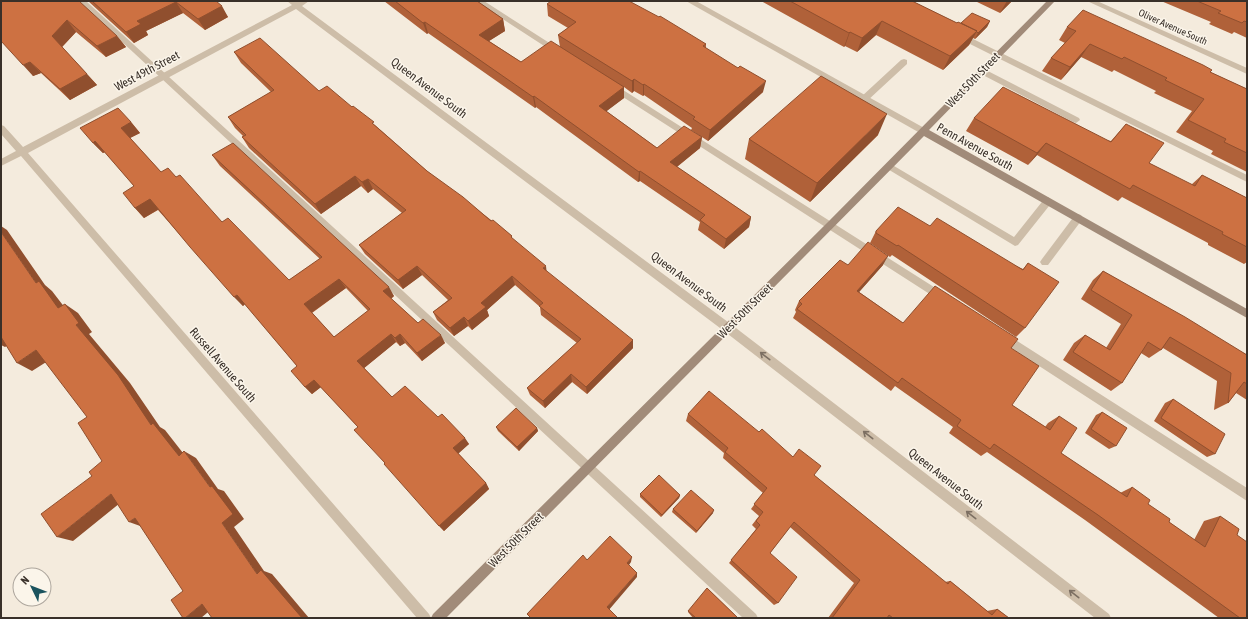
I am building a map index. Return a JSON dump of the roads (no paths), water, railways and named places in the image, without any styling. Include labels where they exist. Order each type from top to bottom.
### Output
[{"type":"main road","name":"West 50th Street","points":[[437,618],[832,225],[1051,1]]},
{"type":"main road","name":"Penn Avenue South","points":[[923,131],[1247,314]]},
{"type":"street","points":[[82,1],[752,618]]},
{"type":"street","points":[[479,1],[566,56]]},
{"type":"street","name":"Penn Avenue South","points":[[690,1],[823,79],[923,131]]},
{"type":"street","name":"Oliver Avenue South","points":[[1091,1],[1247,71]]},
{"type":"street","name":"West 49th Street","points":[[1,163],[297,2]]},
{"type":"street","name":"Queen Avenue South","points":[[297,2],[728,328],[1105,618]]},
{"type":"street","points":[[950,31],[1247,179]]},
{"type":"street","points":[[864,99],[904,62]]},
{"type":"street","points":[[982,71],[1076,120]]},
{"type":"street","points":[[606,82],[832,225],[949,302]]},
{"type":"street","name":"Russell Avenue South","points":[[1,128],[425,618]]},
{"type":"street","points":[[889,166],[1015,242],[1048,201]]},
{"type":"street","points":[[1045,262],[1078,218]]},
{"type":"street","points":[[995,332],[1247,495]]}]
